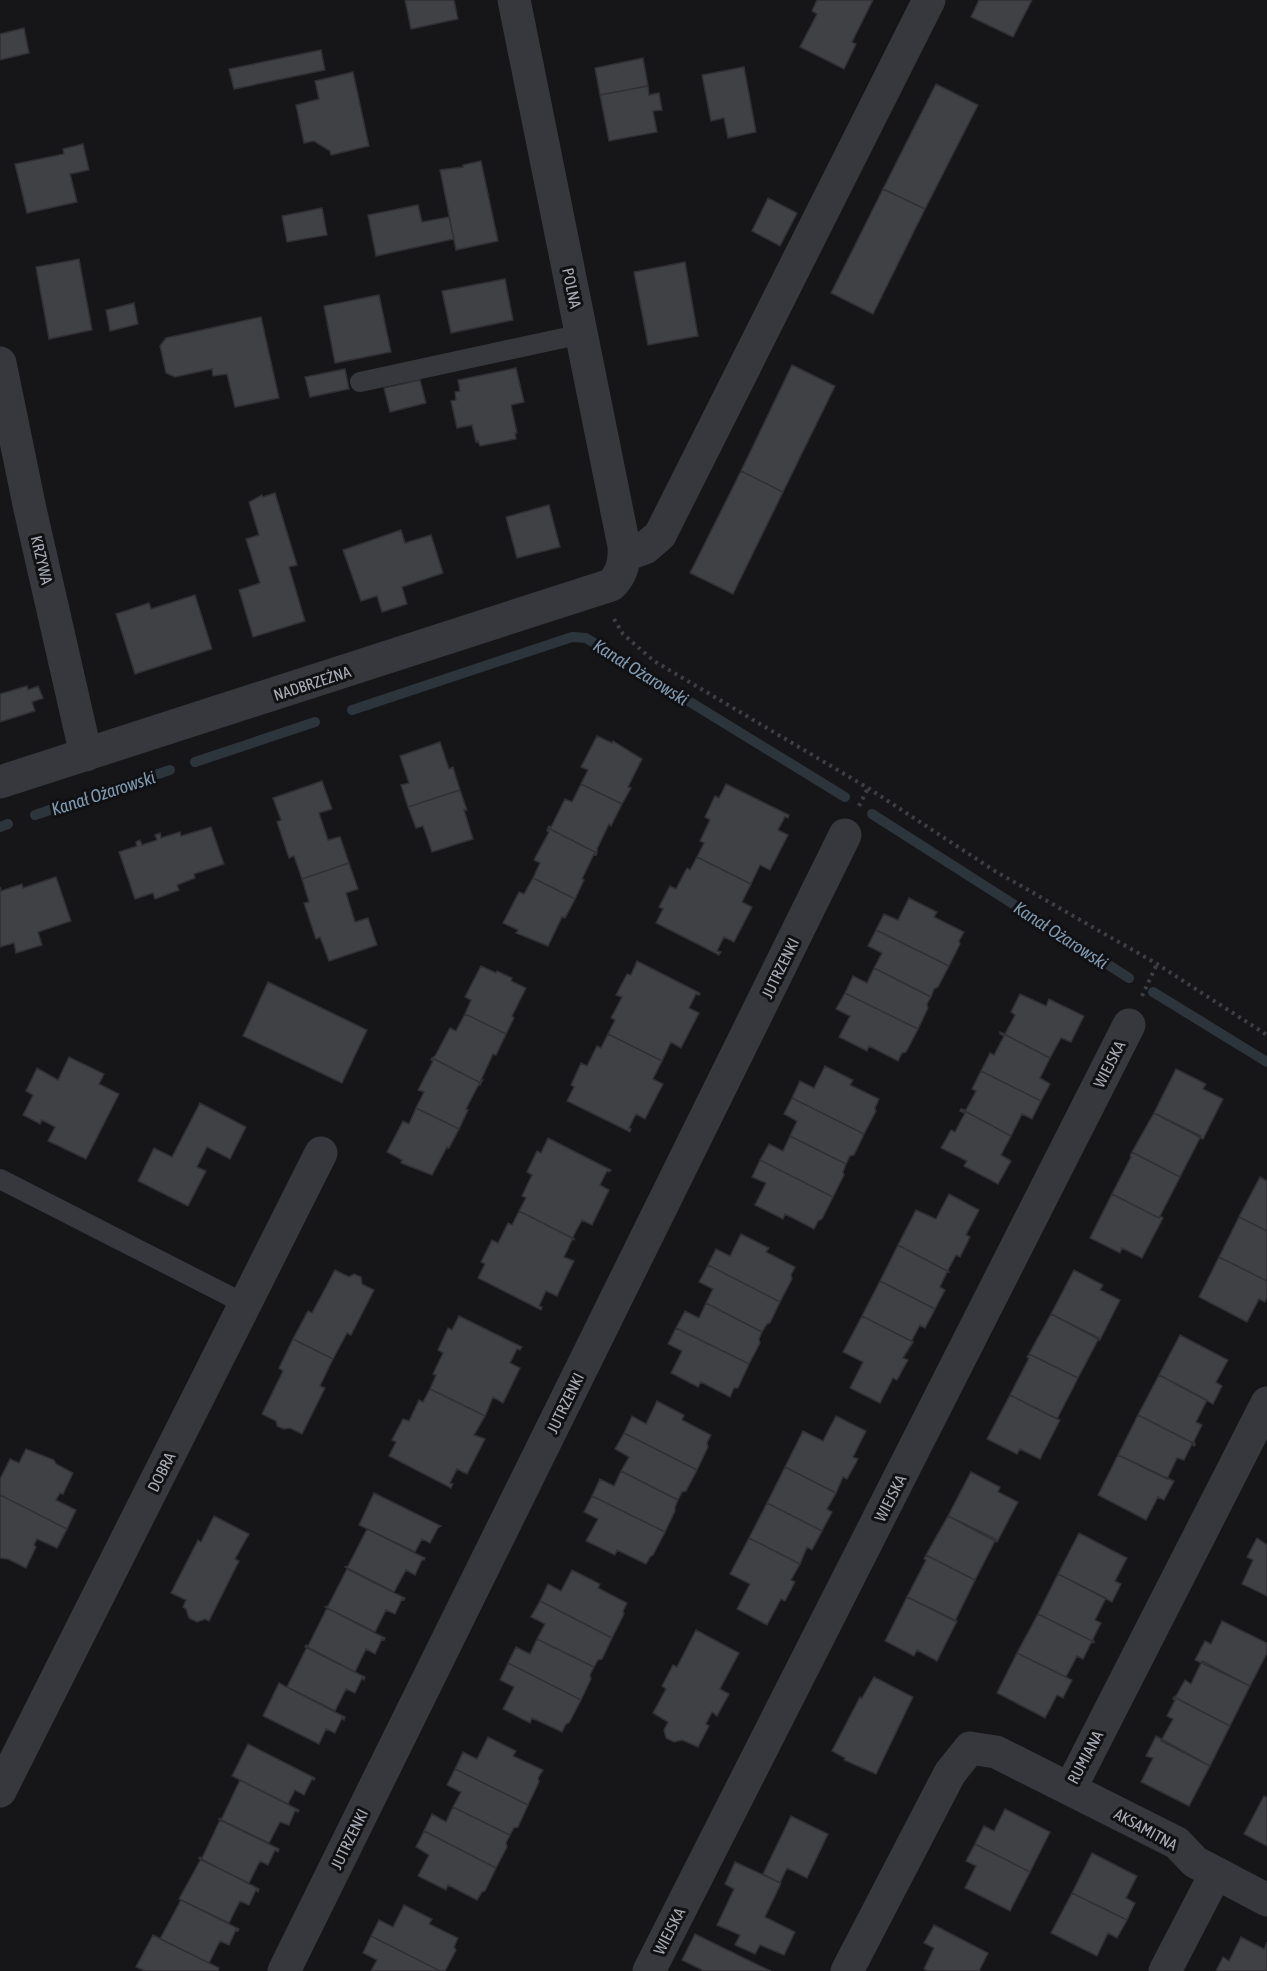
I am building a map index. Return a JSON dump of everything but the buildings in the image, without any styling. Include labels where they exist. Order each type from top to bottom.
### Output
[{"type":"street","name":"POLNA","points":[[514,0],[582,334],[618,572]]},
{"type":"street","name":"NADBRZEŻNA","points":[[0,782],[86,755],[618,572],[660,535],[929,0]]},
{"type":"street","name":"KRZYWA","points":[[0,363],[30,509],[86,755]]},
{"type":"street","name":"JUTRZENKI","points":[[284,1971],[845,835]]},
{"type":"street","name":"WIEJSKA","points":[[649,1971],[1129,1024]]},
{"type":"street","name":"DOBRA","points":[[0,1791],[321,1153]]},
{"type":"street","name":"RUMIANA","points":[[847,1971],[950,1773],[970,1748],[996,1752],[1070,1790],[1267,1403]]},
{"type":"street","name":"AKSAMITNA","points":[[1070,1790],[1177,1843],[1195,1862],[1267,1900]]},
{"type":"street","points":[[1165,1971],[1216,1873]]},
{"type":"lane","points":[[360,382],[582,334]]},
{"type":"lane","points":[[0,1179],[245,1304]]},
{"type":"path","points":[[618,572],[614,621],[623,634],[654,661],[868,788],[995,871],[1157,964],[1267,1035]]},
{"type":"waterway","name":"Kanał Ożarowski","points":[[352,710],[572,637],[586,638],[845,797]]},
{"type":"waterway","name":"Kanał Ożarowski","points":[[195,762],[315,722]]},
{"type":"waterway","name":"Kanał Ożarowski","points":[[35,815],[170,770]]},
{"type":"waterway","name":"Kanał Ożarowski","points":[[872,814],[1129,978]]},
{"type":"waterway","name":"Kanał Ożarowski","points":[[0,827],[8,824]]},
{"type":"waterway","name":"Kanał Ożarowski","points":[[1153,992],[1267,1062]]}]
